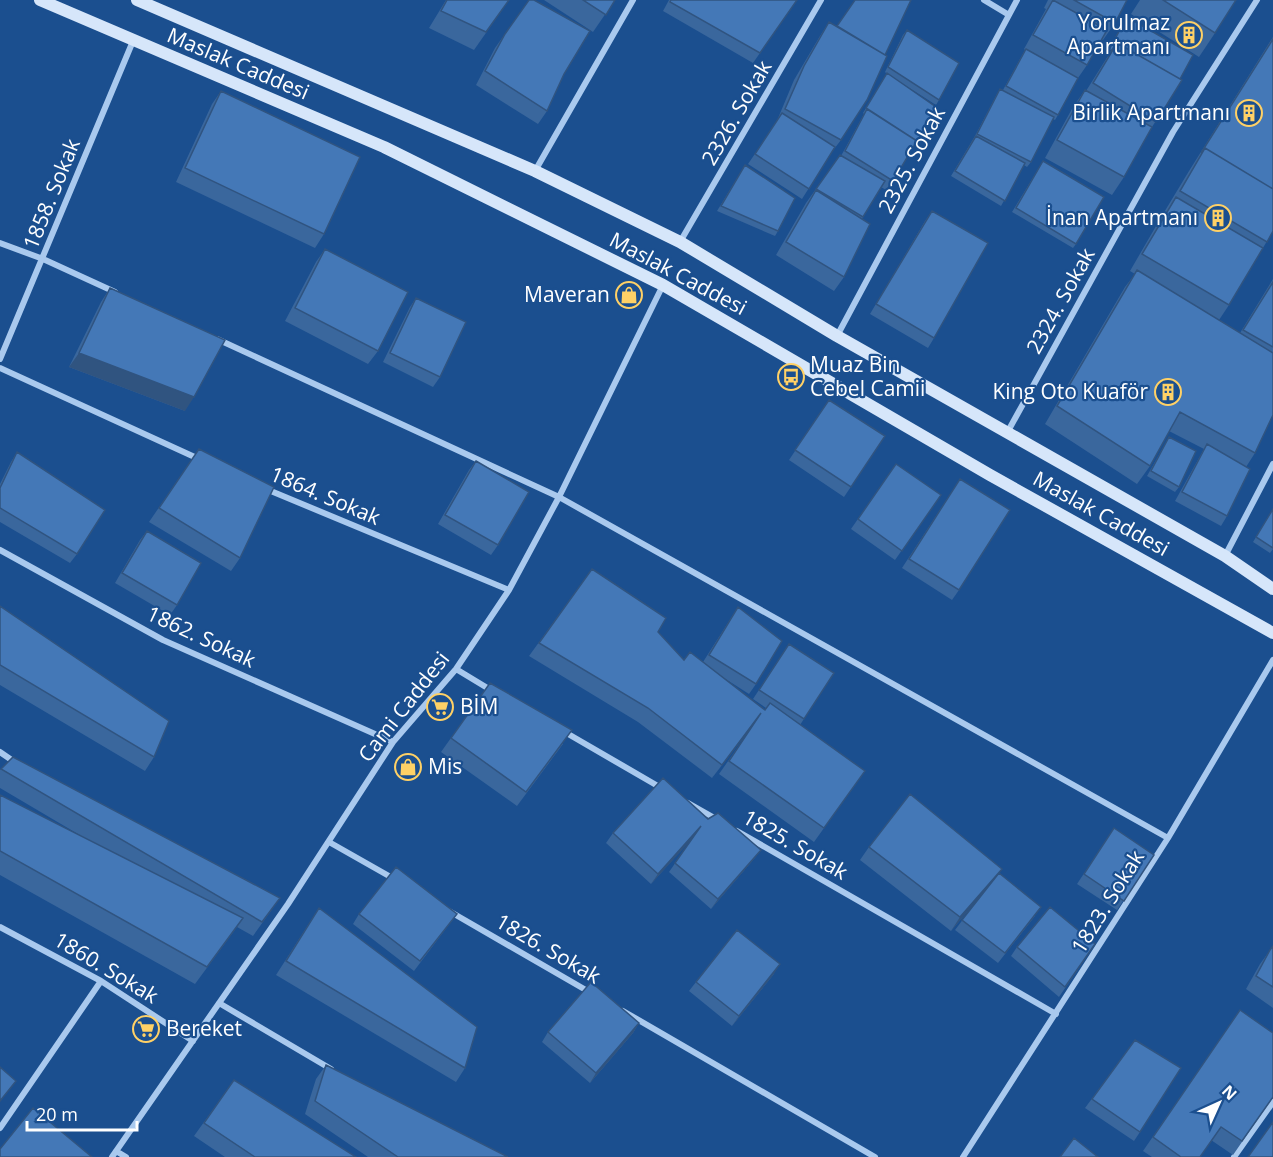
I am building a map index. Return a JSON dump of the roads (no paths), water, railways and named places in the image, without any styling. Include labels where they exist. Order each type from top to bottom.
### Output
[{"type":"main road","name":"Maslak Caddesi","points":[[40,0],[384,147],[663,285],[990,475],[1273,633]]},
{"type":"main road","name":"Maslak Caddesi","points":[[137,0],[535,171],[681,242],[837,336],[1225,556],[1273,590]]},
{"type":"street","points":[[535,171],[633,0]]},
{"type":"street","name":"2326. Sokak","points":[[681,242],[822,0]]},
{"type":"street","points":[[984,0],[1009,15]]},
{"type":"street","name":"2325. Sokak","points":[[837,336],[1017,0]]},
{"type":"street","name":"2324. Sokak","points":[[1007,434],[1173,132],[1257,0]]},
{"type":"street","name":"1858. Sokak","points":[[0,359],[133,40]]},
{"type":"street","points":[[0,243],[43,259],[118,293]]},
{"type":"street","name":"Cami Caddesi","points":[[114,1154],[288,904],[393,742],[456,669],[509,590],[560,497],[663,285]]},
{"type":"street","points":[[205,333],[560,497],[1168,838]]},
{"type":"street","points":[[0,368],[211,464]]},
{"type":"street","points":[[1225,556],[1273,464]]},
{"type":"street","name":"1864. Sokak","points":[[263,488],[509,590]]},
{"type":"street","name":"1862. Sokak","points":[[0,550],[163,640],[393,742]]},
{"type":"street","name":"1823. Sokak","points":[[963,1157],[1168,838],[1273,660]]},
{"type":"street","points":[[456,669],[497,693]]},
{"type":"street","points":[[559,729],[673,794]]},
{"type":"street","points":[[0,752],[24,767]]},
{"type":"street","name":"1825. Sokak","points":[[683,800],[1056,1014]]},
{"type":"street","points":[[328,842],[400,882]]},
{"type":"street","points":[[277,899],[288,904]]},
{"type":"street","name":"1826. Sokak","points":[[441,906],[596,996]]},
{"type":"street","name":"1860. Sokak","points":[[0,927],[101,981],[193,1041]]},
{"type":"street","points":[[0,1128],[101,981]]},
{"type":"street","points":[[219,1003],[340,1074]]},
{"type":"street","name":"1826. Sokak","points":[[617,1008],[875,1157]]},
{"type":"street","points":[[1234,1157],[1273,1102]]},
{"type":"street","points":[[114,1154],[126,1157]]},
{"type":"place","name":"Yorulmaz Apartmanı","points":[[1189,35]]},
{"type":"place","name":"Birlik Apartmanı","points":[[1249,113]]},
{"type":"place","name":"İnan Apartmanı","points":[[1218,218]]},
{"type":"place","name":"Maveran","points":[[629,295]]},
{"type":"place","name":"Muaz Bin Cebel Camii","points":[[791,377]]},
{"type":"place","name":"King Oto Kuaför","points":[[1168,392]]},
{"type":"place","name":"BİM","points":[[440,707]]},
{"type":"place","name":"Mis","points":[[408,767]]},
{"type":"place","name":"Bereket","points":[[146,1029]]}]
